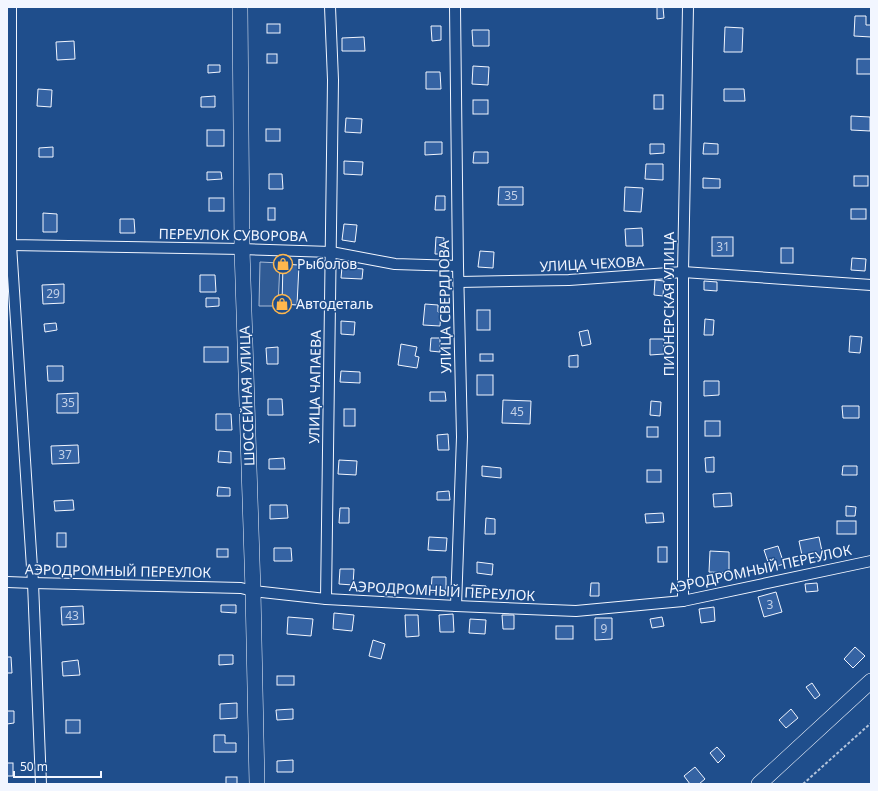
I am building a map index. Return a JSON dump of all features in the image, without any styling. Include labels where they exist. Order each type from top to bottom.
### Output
[{"type":"main road","name":"ШОССЕЙНАЯ УЛИЦА","points":[[240,7],[242,249],[253,591],[257,784]]},
{"type":"main road","points":[[759,784],[871,681]]},
{"type":"street","points":[[11,7],[9,244],[33,584],[41,784]]},
{"type":"street","name":"УЛИЦА ЧАПАЕВА","points":[[326,599],[333,80],[330,7]]},
{"type":"street","name":"УЛИЦА СВЕРДЛОВА","points":[[455,7],[458,266],[462,437],[456,606]]},
{"type":"street","name":"ПИОНЕРСКАЯ УЛИЦА","points":[[683,601],[683,272],[688,7]]},
{"type":"street","name":"ПЕРЕУЛОК СУВОРОВА","points":[[9,244],[331,252],[396,264],[458,266]]},
{"type":"street","name":"УЛИЦА ЧЕХОВА","points":[[459,282],[570,280],[683,272],[871,285]]},
{"type":"street","name":"АЭРОДРОМНЫЙ ПЕРЕУЛОК","points":[[7,582],[33,584],[241,588],[253,591],[326,599],[576,611],[683,601],[871,561]]},
{"type":"path","points":[[803,784],[871,723]]},
{"type":"shaded area","points":[[260,262],[280,263],[278,306],[259,306]]},
{"type":"building","points":[[657,7],[663,7],[664,18],[657,19]]},
{"type":"building","points":[[855,16],[866,16],[866,25],[871,25],[871,37],[854,36]]},
{"type":"building","points":[[267,24],[280,24],[280,33],[267,33]]},
{"type":"building","points":[[431,26],[441,26],[441,40],[432,41]]},
{"type":"building","points":[[725,27],[743,28],[742,52],[724,52]]},
{"type":"building","points":[[472,30],[489,30],[489,46],[473,46]]},
{"type":"building","points":[[364,37],[365,51],[342,51],[342,38]]},
{"type":"building","points":[[74,41],[75,59],[57,60],[56,42]]},
{"type":"building","points":[[267,54],[277,54],[277,63],[267,63]]},
{"type":"building","points":[[857,59],[871,59],[871,74],[857,74]]},
{"type":"building","points":[[208,65],[220,65],[220,72],[208,73]]},
{"type":"building","points":[[473,66],[489,67],[488,85],[472,84]]},
{"type":"building","points":[[426,72],[440,72],[441,89],[426,89]]},
{"type":"building","points":[[38,89],[52,90],[51,107],[37,106]]},
{"type":"building","points":[[724,89],[744,89],[745,101],[724,101]]},
{"type":"building","points":[[654,95],[663,95],[663,109],[654,109]]},
{"type":"building","points":[[215,96],[215,107],[201,107],[201,97]]},
{"type":"building","points":[[473,100],[488,100],[488,114],[473,114]]},
{"type":"building","points":[[851,116],[870,117],[870,131],[851,130]]},
{"type":"building","points":[[346,118],[362,119],[361,133],[345,132]]},
{"type":"building","points":[[266,129],[280,129],[280,141],[266,141]]},
{"type":"building","points":[[207,130],[224,130],[224,146],[207,146]]},
{"type":"building","points":[[425,142],[442,142],[442,154],[425,155]]},
{"type":"building","points":[[704,143],[718,144],[718,154],[703,154]]},
{"type":"building","points":[[650,144],[664,144],[664,153],[650,154]]},
{"type":"building","points":[[53,147],[53,157],[39,157],[39,148]]},
{"type":"building","points":[[474,152],[488,152],[488,163],[473,163]]},
{"type":"building","points":[[344,161],[363,162],[362,175],[344,174]]},
{"type":"building","points":[[646,164],[663,164],[663,180],[645,179]]},
{"type":"building","points":[[207,172],[221,172],[222,179],[207,180]]},
{"type":"building","points":[[269,174],[282,174],[283,189],[269,189]]},
{"type":"building","points":[[854,176],[868,176],[868,186],[854,186]]},
{"type":"building","points":[[703,178],[720,179],[720,188],[703,188]]},
{"type":"building","points":[[499,187],[523,187],[523,205],[498,205]]},
{"type":"building","points":[[625,187],[643,188],[641,212],[624,211]]},
{"type":"building","points":[[436,196],[445,196],[445,210],[435,210]]},
{"type":"building","points":[[209,198],[224,198],[224,211],[209,211]]},
{"type":"building","points":[[268,208],[275,208],[275,220],[268,220]]},
{"type":"building","points":[[851,209],[866,209],[866,219],[851,219]]},
{"type":"building","points":[[43,213],[57,214],[57,232],[43,232]]},
{"type":"building","points":[[120,219],[134,219],[135,233],[120,233]]},
{"type":"building","points":[[344,224],[357,225],[355,242],[342,240]]},
{"type":"building","points":[[642,228],[643,246],[626,246],[625,229]]},
{"type":"building","points":[[436,237],[444,238],[443,254],[435,254]]},
{"type":"building","points":[[712,237],[733,237],[733,256],[712,256]]},
{"type":"building","points":[[781,248],[793,248],[793,263],[781,263]]},
{"type":"building","points":[[480,251],[494,252],[493,268],[478,267]]},
{"type":"building","points":[[852,258],[866,259],[865,271],[851,270]]},
{"type":"building","points":[[283,264],[299,265],[297,305],[282,304]]},
{"type":"building","points":[[342,267],[363,269],[362,279],[341,278]]},
{"type":"building","points":[[200,275],[215,275],[216,292],[200,292]]},
{"type":"building","points":[[655,280],[664,281],[663,296],[654,295]]},
{"type":"building","points":[[704,281],[717,282],[717,291],[704,290]]},
{"type":"building","points":[[64,284],[64,303],[43,304],[42,285]]},
{"type":"building","points":[[206,298],[219,298],[219,306],[206,307]]},
{"type":"building","points":[[425,304],[438,305],[438,312],[441,313],[440,326],[423,325]]},
{"type":"building","points":[[477,310],[490,310],[490,330],[477,330]]},
{"type":"building","points":[[705,319],[714,320],[713,335],[704,335]]},
{"type":"building","points":[[341,321],[355,322],[354,335],[341,334]]},
{"type":"building","points":[[56,323],[57,330],[45,332],[44,324]]},
{"type":"building","points":[[588,330],[591,344],[582,346],[579,332]]},
{"type":"building","points":[[850,336],[862,337],[860,353],[849,352]]},
{"type":"building","points":[[431,338],[440,338],[440,352],[430,351]]},
{"type":"building","points":[[650,339],[664,339],[664,354],[650,355]]},
{"type":"building","points":[[401,344],[417,347],[415,356],[419,357],[417,368],[398,365]]},
{"type":"building","points":[[204,347],[228,347],[228,362],[204,362]]},
{"type":"building","points":[[278,347],[278,364],[267,364],[266,348]]},
{"type":"building","points":[[480,354],[493,354],[493,361],[480,361]]},
{"type":"building","points":[[578,355],[578,367],[569,367],[569,356]]},
{"type":"building","points":[[47,366],[63,366],[63,381],[48,381]]},
{"type":"building","points":[[341,371],[360,372],[360,383],[340,382]]},
{"type":"building","points":[[477,375],[493,375],[493,395],[477,395]]},
{"type":"building","points":[[704,381],[719,381],[719,395],[704,396]]},
{"type":"building","points":[[430,392],[445,392],[446,401],[430,401]]},
{"type":"building","points":[[78,393],[78,413],[57,413],[57,394]]},
{"type":"building","points":[[268,399],[282,399],[283,415],[268,415]]},
{"type":"building","points":[[503,400],[531,401],[530,424],[502,423]]},
{"type":"building","points":[[651,401],[661,402],[660,416],[650,415]]},
{"type":"building","points":[[842,406],[859,406],[859,418],[843,418]]},
{"type":"building","points":[[344,409],[355,409],[355,426],[344,426]]},
{"type":"building","points":[[216,414],[231,414],[232,430],[216,430]]},
{"type":"building","points":[[705,421],[720,421],[720,436],[705,436]]},
{"type":"building","points":[[647,427],[658,427],[658,437],[647,437]]},
{"type":"building","points":[[448,434],[449,450],[438,450],[437,435]]},
{"type":"building","points":[[78,445],[79,463],[52,464],[51,446]]},
{"type":"building","points":[[219,451],[231,452],[231,463],[218,462]]},
{"type":"building","points":[[714,457],[714,472],[706,472],[705,458]]},
{"type":"building","points":[[284,458],[285,469],[269,469],[269,459]]},
{"type":"building","points":[[339,460],[357,461],[356,475],[338,474]]},
{"type":"building","points":[[482,466],[501,468],[501,478],[482,476]]},
{"type":"building","points":[[843,466],[857,466],[857,475],[842,475]]},
{"type":"building","points":[[647,470],[661,470],[661,482],[647,482]]},
{"type":"building","points":[[218,487],[230,488],[230,496],[217,496]]},
{"type":"building","points":[[449,491],[450,500],[437,500],[437,492]]},
{"type":"building","points":[[731,493],[732,506],[714,507],[713,494]]},
{"type":"building","points":[[73,500],[74,510],[55,511],[54,501]]},
{"type":"building","points":[[270,505],[287,505],[288,518],[270,519]]},
{"type":"building","points":[[846,506],[856,507],[855,516],[846,516]]},
{"type":"building","points":[[340,508],[349,508],[349,523],[339,523]]},
{"type":"building","points":[[663,513],[664,522],[646,523],[645,514]]},
{"type":"building","points":[[486,518],[495,519],[495,534],[485,534]]},
{"type":"building","points":[[837,521],[856,521],[856,534],[837,534]]},
{"type":"building","points":[[57,533],[66,533],[66,547],[57,547]]},
{"type":"building","points":[[429,537],[447,538],[446,551],[428,550]]},
{"type":"building","points":[[819,537],[823,556],[803,560],[799,541]]},
{"type":"building","points":[[778,546],[784,564],[770,568],[764,550]]},
{"type":"building","points":[[658,547],[667,547],[667,562],[658,562]]},
{"type":"building","points":[[274,548],[291,548],[292,561],[274,561]]},
{"type":"building","points":[[217,549],[228,549],[228,557],[217,557]]},
{"type":"building","points":[[710,551],[729,552],[729,573],[709,572]]},
{"type":"building","points":[[477,562],[493,564],[492,575],[477,573]]},
{"type":"building","points":[[340,569],[354,569],[353,585],[339,584]]},
{"type":"building","points":[[432,577],[446,577],[446,593],[431,592]]},
{"type":"building","points":[[591,583],[599,583],[599,596],[590,596]]},
{"type":"building","points":[[817,583],[818,591],[806,592],[805,584]]},
{"type":"building","points":[[472,585],[486,586],[485,595],[471,594]]},
{"type":"building","points":[[776,592],[782,612],[764,617],[758,597]]},
{"type":"building","points":[[221,605],[236,605],[236,613],[221,612]]},
{"type":"building","points":[[83,606],[84,624],[62,625],[61,607]]},
{"type":"building","points":[[714,607],[715,621],[701,623],[699,609]]},
{"type":"building","points":[[334,613],[354,615],[352,631],[333,629]]},
{"type":"building","points":[[453,614],[454,632],[440,632],[439,615]]},
{"type":"building","points":[[405,615],[418,615],[419,636],[406,637]]},
{"type":"building","points":[[502,615],[514,615],[514,629],[503,629]]},
{"type":"building","points":[[288,617],[313,619],[311,636],[287,634]]},
{"type":"building","points":[[662,617],[664,626],[652,628],[650,619]]},
{"type":"building","points":[[595,618],[612,618],[612,639],[595,640]]},
{"type":"building","points":[[470,619],[486,620],[485,634],[469,633]]},
{"type":"building","points":[[556,626],[573,626],[573,639],[556,639]]},
{"type":"building","points":[[373,640],[385,644],[381,659],[369,656]]},
{"type":"building","points":[[855,647],[865,656],[853,668],[844,659]]},
{"type":"building","points":[[219,655],[233,655],[233,664],[219,665]]},
{"type":"building","points":[[7,657],[11,657],[12,673],[7,673]]},
{"type":"building","points":[[78,660],[80,675],[63,676],[62,662]]},
{"type":"building","points":[[277,676],[294,676],[294,685],[277,685]]},
{"type":"building","points":[[812,683],[820,695],[815,699],[806,687]]},
{"type":"building","points":[[237,703],[237,718],[220,719],[220,704]]},
{"type":"building","points":[[293,709],[293,719],[277,720],[276,710]]},
{"type":"building","points":[[791,709],[798,718],[786,728],[779,720]]},
{"type":"building","points":[[7,711],[14,711],[14,723],[7,724]]},
{"type":"building","points":[[66,720],[80,720],[80,733],[66,733]]},
{"type":"building","points":[[214,735],[225,735],[225,743],[236,743],[236,752],[214,752]]},
{"type":"building","points":[[717,747],[725,756],[718,763],[710,753]]},
{"type":"building","points":[[293,760],[293,772],[277,772],[277,761]]},
{"type":"building","points":[[7,763],[13,763],[13,776],[7,776]]},
{"type":"building","points":[[695,767],[705,779],[699,784],[690,784],[684,776]]},
{"type":"building","points":[[226,777],[237,777],[237,784],[226,784]]},
{"type":"place","name":"Рыболов","points":[[283,264]]},
{"type":"place","name":"Автодеталь","points":[[282,304]]}]
